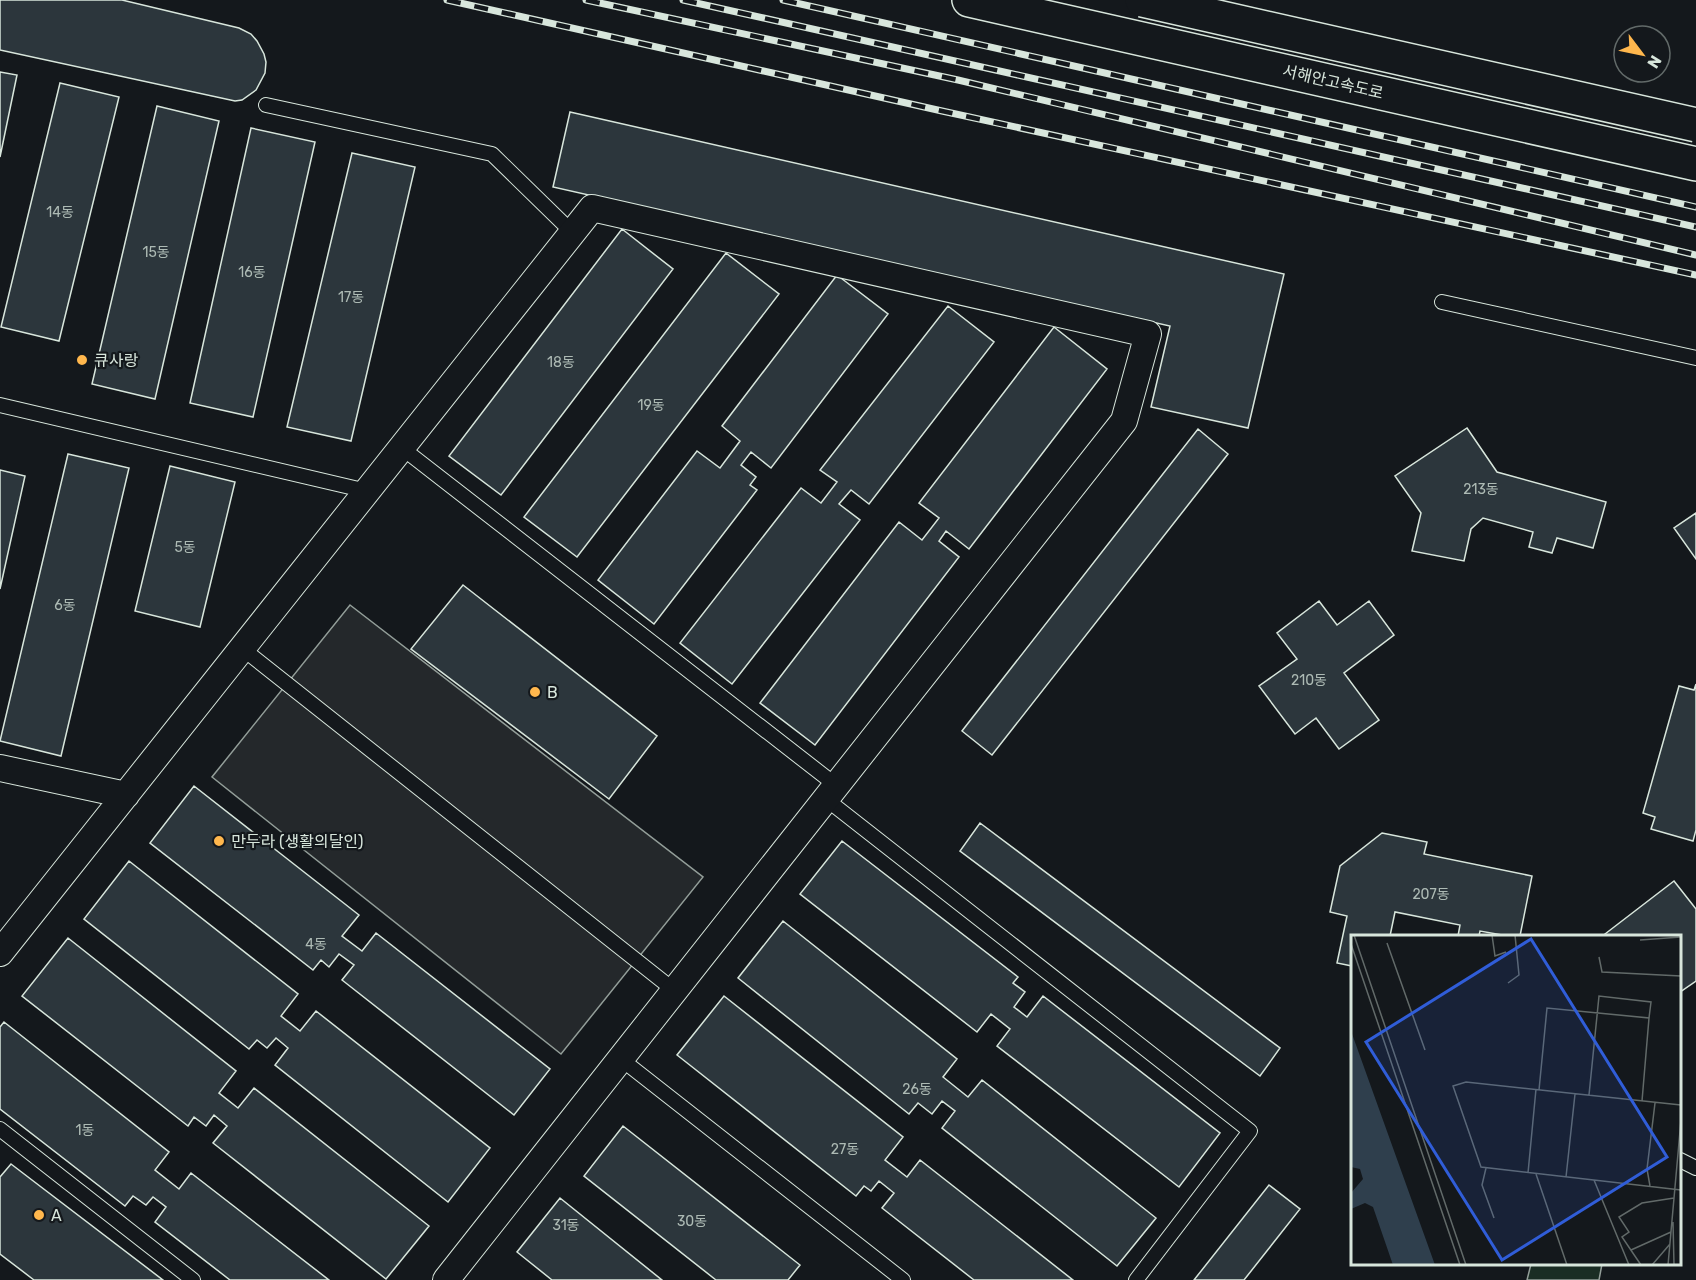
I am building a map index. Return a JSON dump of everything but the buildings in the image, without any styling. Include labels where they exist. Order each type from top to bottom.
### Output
[{"type":"highway","name":"서해안고속도로","points":[[969,0],[1696,164]]},
{"type":"highway","points":[[1142,0],[1696,125]]},
{"type":"street","points":[[0,954],[592,208],[1148,334],[1125,422],[446,1280]]},
{"type":"street","points":[[0,768],[126,795]]},
{"type":"lane","points":[[266,105],[492,154],[573,233]]},
{"type":"lane","points":[[1442,302],[1696,358]]},
{"type":"lane","points":[[0,405],[367,491]]},
{"type":"lane","points":[[402,448],[1250,1131],[1136,1280]]},
{"type":"lane","points":[[243,649],[675,991]]},
{"type":"lane","points":[[621,1059],[903,1280]]},
{"type":"lane","points":[[0,1129],[193,1280]]},
{"type":"lane","points":[[1681,1160],[1696,1168]]},
{"type":"green space","points":[[1531,1265],[1602,1265],[1599,1280],[1527,1280]]},
{"type":"shaded area","points":[[350,605],[703,877],[561,1054],[212,777]]},
{"type":"railway","points":[[447,0],[942,111],[1696,275]]},
{"type":"railway","points":[[586,0],[958,80],[1696,255]]},
{"type":"railway","points":[[683,0],[1696,227]]},
{"type":"railway","points":[[783,0],[1696,207]]},
{"type":"place","name":"큐사랑","points":[[82,360]]},
{"type":"place","name":"B","points":[[535,692]]},
{"type":"place","name":"만두라 (생활의달인)","points":[[219,841]]},
{"type":"place","name":"A","points":[[39,1215]]}]
